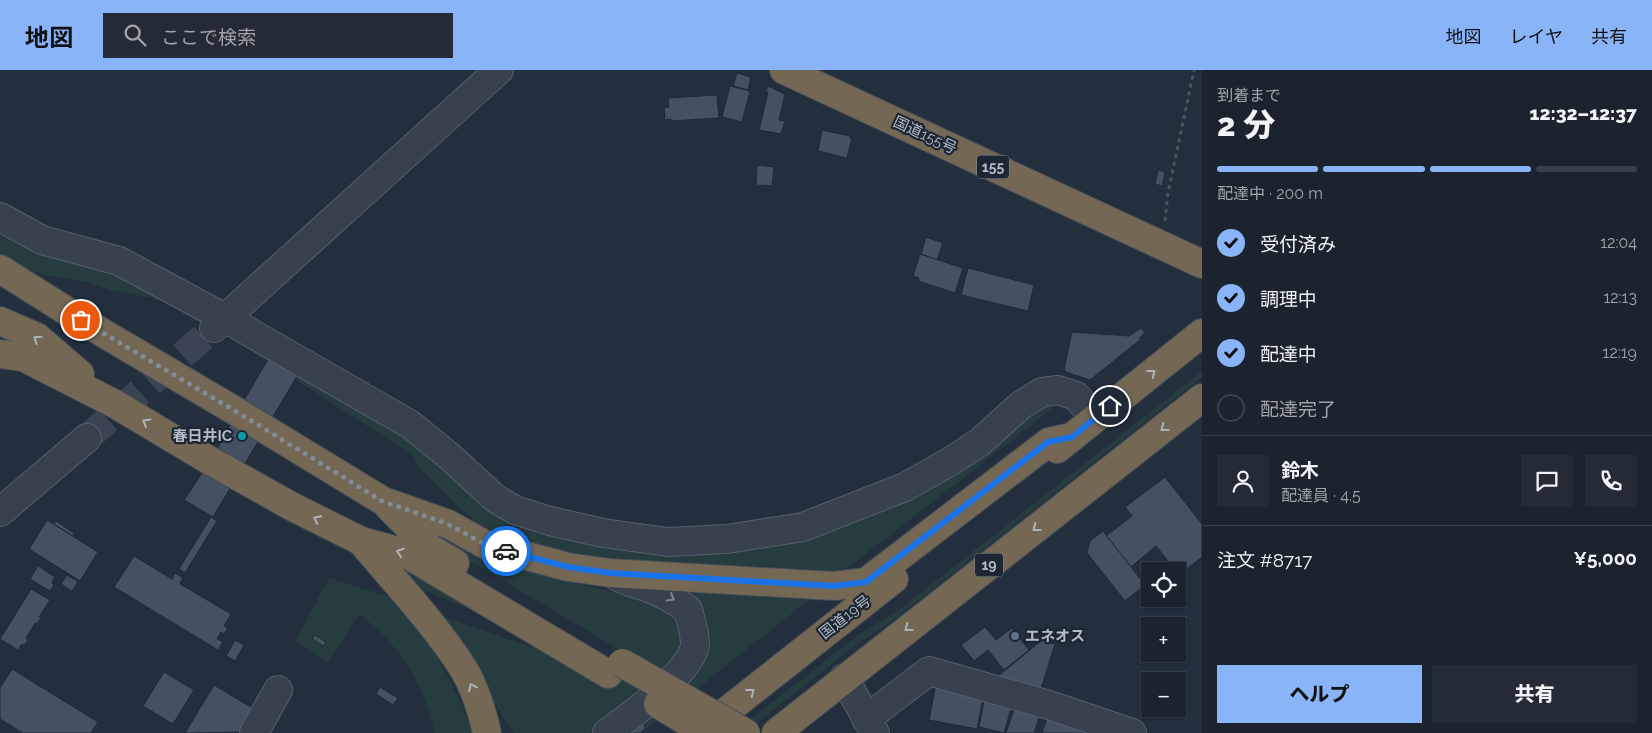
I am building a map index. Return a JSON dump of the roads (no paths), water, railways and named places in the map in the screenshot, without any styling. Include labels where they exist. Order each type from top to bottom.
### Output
[{"type":"highway","name":"国道155号","points":[[784,70],[1202,264]]},
{"type":"highway","points":[[0,268],[81,320],[382,501],[448,524],[486,545],[568,567],[610,573],[834,586],[866,582],[1048,442],[1072,437]]},
{"type":"highway","points":[[0,292],[81,320]]},
{"type":"highway","points":[[0,321],[36,337],[115,404]]},
{"type":"highway","name":"国道19号","points":[[699,733],[1202,333]]},
{"type":"highway","points":[[0,354],[23,357],[115,404],[291,506],[361,541],[405,553],[615,668],[746,733]]},
{"type":"highway","name":"19","points":[[776,733],[1202,398]]},
{"type":"highway","points":[[382,501],[431,549],[615,668],[706,733]]},
{"type":"highway","points":[[361,541],[433,628],[463,669],[490,728]]},
{"type":"highway","points":[[804,733],[824,718],[838,683]]},
{"type":"street","points":[[219,323],[499,70]]},
{"type":"street","points":[[0,217],[42,240],[119,261],[219,323],[411,425],[496,498],[515,510],[550,522],[603,533],[668,542],[727,538],[803,527],[904,487],[951,461],[980,442],[1022,405],[1042,392],[1058,390],[1076,396],[1095,418]]},
{"type":"street","points":[[0,512],[87,438]]},
{"type":"street","points":[[607,733],[635,712],[676,676],[688,662],[695,646],[688,610],[672,597],[626,582],[610,573]]},
{"type":"street","points":[[838,683],[871,726],[930,671],[1049,705],[1132,733]]},
{"type":"street","points":[[254,733],[278,690]]},
{"type":"tunnel","points":[[87,438],[214,328]]},
{"type":"place","name":"春日井IC","points":[[242,436]]},
{"type":"place","name":"エネオス","points":[[1015,636]]}]
